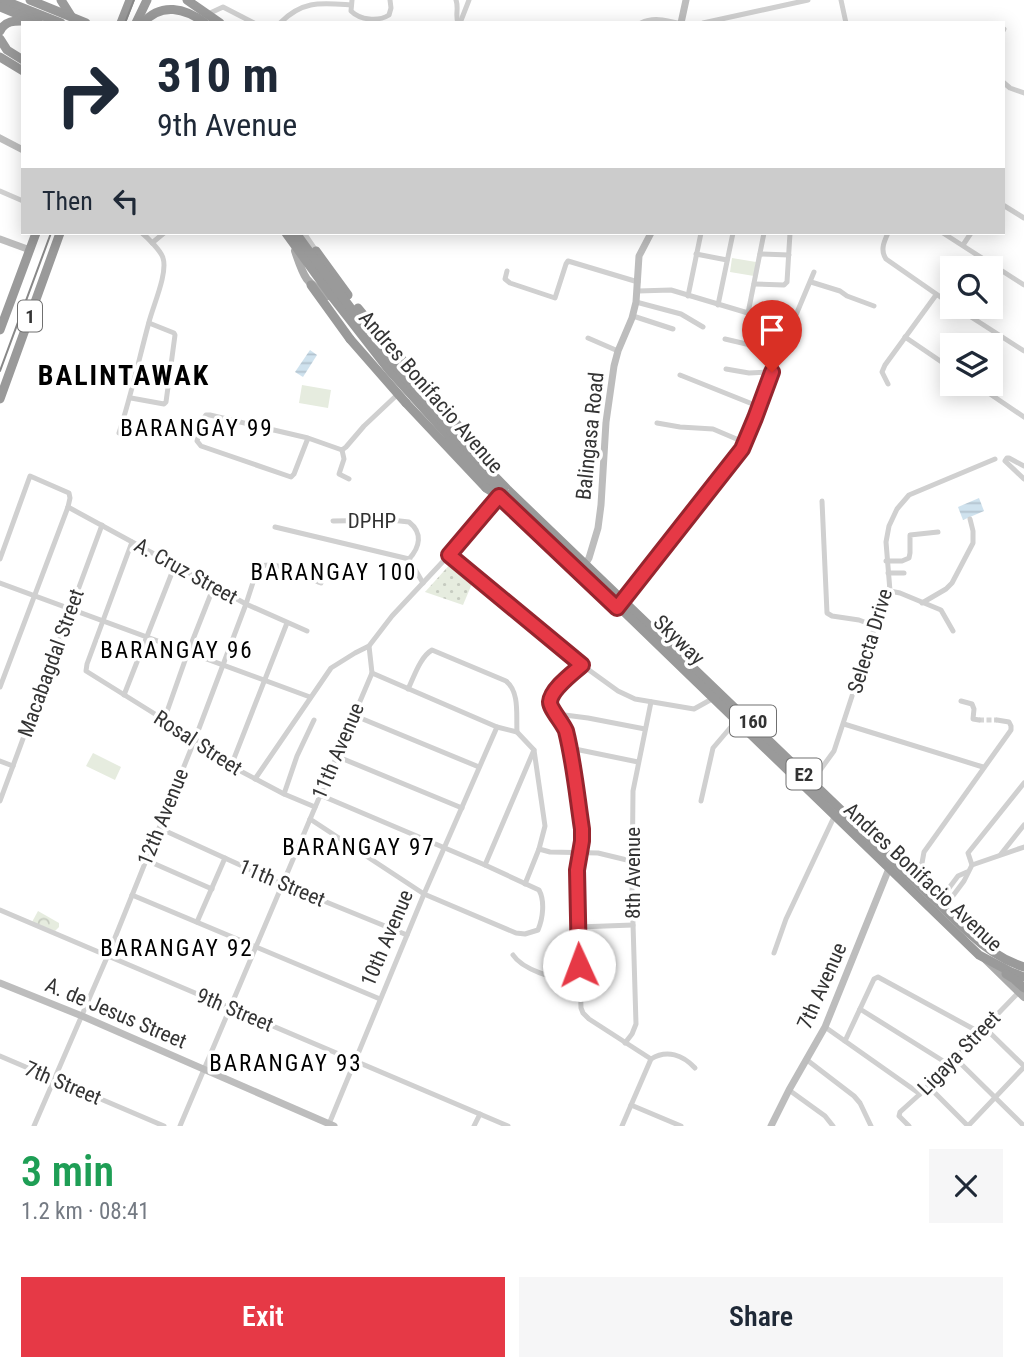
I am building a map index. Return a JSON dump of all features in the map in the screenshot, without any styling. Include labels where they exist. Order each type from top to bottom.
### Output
[{"type":"highway","points":[[3,0],[56,21]]},
{"type":"highway","points":[[10,0],[70,20]]},
{"type":"highway","points":[[30,0],[70,20]]},
{"type":"highway","points":[[61,0],[70,20]]},
{"type":"highway","points":[[122,21],[130,0]]},
{"type":"highway","points":[[137,21],[147,0]]},
{"type":"highway","points":[[143,21],[147,0]]},
{"type":"highway","points":[[187,0],[207,18]]},
{"type":"highway","points":[[145,21],[156,12],[168,9],[207,18]]},
{"type":"highway","points":[[0,10],[28,21]]},
{"type":"highway","points":[[0,10],[33,21]]},
{"type":"highway","points":[[0,31],[8,22],[21,22]]},
{"type":"highway","points":[[0,39],[7,50],[21,59]]},
{"type":"highway","points":[[0,57],[21,70]]},
{"type":"highway","name":"1","points":[[0,330],[2,317],[35,235]]},
{"type":"highway","name":"1","points":[[0,399],[59,235]]},
{"type":"highway","name":"Skyway","points":[[286,235],[382,362],[508,502],[979,955],[1022,978]]},
{"type":"highway","name":"Skyway","points":[[297,235],[395,365],[503,493],[985,948],[1024,967]]},
{"type":"highway","points":[[316,251],[386,342],[425,384],[503,493]]},
{"type":"highway","points":[[311,285],[350,339],[486,488],[508,502]]},
{"type":"highway","points":[[979,955],[1014,979],[1022,992]]},
{"type":"main road","points":[[680,21],[686,0]]},
{"type":"main road","points":[[0,138],[21,149]]},
{"type":"main road","name":"Andres Bonifacio Avenue","points":[[285,235],[346,322],[400,391],[617,608],[834,817],[1022,992]]},
{"type":"main road","name":"Andres Bonifacio Avenue","points":[[297,235],[396,365],[481,461],[1022,978]]},
{"type":"main road","name":"Balingasa Road","points":[[586,563],[598,528],[606,422],[614,366],[633,316],[638,291],[639,256],[650,235]]},
{"type":"main road","points":[[0,239],[30,250]]},
{"type":"main road","points":[[295,251],[303,274],[311,285],[328,296]]},
{"type":"main road","name":"7th Avenue","points":[[775,1125],[789,1090],[825,1027],[894,856]]},
{"type":"main road","name":"A. de Jesus Street","points":[[0,983],[330,1125]]},
{"type":"street","points":[[456,0],[458,21]]},
{"type":"street","points":[[460,21],[469,0]]},
{"type":"street","points":[[711,21],[808,0]]},
{"type":"street","points":[[841,0],[846,21]]},
{"type":"street","points":[[282,21],[308,4],[351,2],[351,11],[355,15],[378,19],[389,15],[392,1]]},
{"type":"street","points":[[207,18],[223,7],[250,21]]},
{"type":"street","points":[[646,21],[668,21]]},
{"type":"street","points":[[1005,84],[1024,93]]},
{"type":"street","points":[[0,191],[21,200]]},
{"type":"street","points":[[1005,206],[1023,215]]},
{"type":"street","points":[[119,433],[131,398],[163,276],[163,258],[144,235]]},
{"type":"street","points":[[152,243],[162,235]]},
{"type":"street","name":"Andres Bonifacio Avenue","points":[[305,235],[369,318],[453,418],[481,461]]},
{"type":"street","points":[[688,296],[701,235]]},
{"type":"street","points":[[718,305],[733,235]]},
{"type":"street","points":[[748,313],[764,235]]},
{"type":"street","points":[[754,284],[786,284],[790,235]]},
{"type":"street","points":[[888,235],[883,245],[886,259],[940,298]]},
{"type":"street","points":[[946,235],[1024,285]]},
{"type":"street","points":[[962,245],[970,235]]},
{"type":"street","points":[[696,254],[727,260]]},
{"type":"street","points":[[760,254],[789,255]]},
{"type":"street","points":[[507,271],[506,279],[510,283],[555,298],[568,261],[638,282]]},
{"type":"street","points":[[617,608],[746,443],[814,272]]},
{"type":"street","points":[[811,282],[874,306]]},
{"type":"street","points":[[638,291],[671,290],[766,317],[769,332],[784,345]]},
{"type":"street","points":[[888,384],[883,372],[885,365],[936,295]]},
{"type":"street","points":[[636,302],[681,314],[703,327]]},
{"type":"street","points":[[633,316],[673,329]]},
{"type":"street","points":[[974,319],[1024,351]]},
{"type":"street","points":[[131,398],[164,404],[166,402],[175,335],[149,323]]},
{"type":"street","points":[[725,339],[760,347],[763,337],[769,332]]},
{"type":"street","points":[[905,337],[940,361]]},
{"type":"street","points":[[588,338],[618,351]]},
{"type":"street","points":[[726,369],[749,373],[772,372]]},
{"type":"street","points":[[680,375],[760,407]]},
{"type":"street","points":[[342,450],[400,391]]},
{"type":"street","points":[[994,396],[1024,416]]},
{"type":"street","points":[[308,438],[291,477],[201,446],[197,441],[206,415],[308,438],[342,450]]},
{"type":"street","points":[[657,423],[713,429],[746,443]]},
{"type":"street","points":[[342,450],[344,459],[339,474],[349,479]]},
{"type":"street","points":[[1024,466],[1009,458],[1005,461],[1024,479]]},
{"type":"street","name":"Selecta Drive","points":[[806,790],[833,754],[875,626],[890,591],[886,542],[889,526],[897,509],[909,495],[995,459]]},
{"type":"street","points":[[0,559],[30,476],[69,493],[68,507],[0,687]]},
{"type":"street","points":[[255,779],[331,668],[369,646],[392,616],[503,493]]},
{"type":"street","points":[[822,501],[826,609],[829,615],[859,620],[875,626]]},
{"type":"street","name":"A. Cruz Street","points":[[68,507],[246,604],[307,631]]},
{"type":"street","points":[[922,603],[952,583],[972,543],[970,519]]},
{"type":"street","name":"DPHP","points":[[333,521],[409,522],[419,537],[415,553],[409,559]]},
{"type":"street","name":"Macabagdal Street","points":[[0,801],[102,525]]},
{"type":"street","name":"DPHP","points":[[275,527],[409,559],[423,583]]},
{"type":"street","points":[[886,561],[909,558],[910,535],[938,532]]},
{"type":"street","points":[[103,621],[132,542]]},
{"type":"street","points":[[449,555],[582,665],[618,691],[635,699],[694,709],[712,698]]},
{"type":"street","points":[[124,695],[175,565]]},
{"type":"street","name":"12th Avenue","points":[[34,1126],[108,955],[195,739],[257,569],[261,565],[286,568],[321,583]]},
{"type":"street","points":[[888,573],[904,573]]},
{"type":"street","points":[[0,583],[310,697]]},
{"type":"street","points":[[164,720],[214,586]]},
{"type":"street","points":[[890,591],[941,610],[953,631]]},
{"type":"street","name":"Rosal Street","points":[[103,621],[86,671],[195,739],[231,766],[315,807]]},
{"type":"street","points":[[231,766],[287,623]]},
{"type":"street","points":[[369,646],[372,673],[497,727],[517,732],[534,750],[545,826],[525,884]]},
{"type":"street","points":[[408,689],[426,653],[435,650],[510,684],[515,695],[517,732]]},
{"type":"street","points":[[582,665],[562,683],[550,702],[564,725],[570,748],[582,829],[577,870],[581,1008],[585,1016],[651,1059]]},
{"type":"street","name":"11th Avenue","points":[[180,1126],[372,673]]},
{"type":"street","points":[[961,701],[972,704],[973,719],[979,720]]},
{"type":"street","name":"8th Avenue","points":[[625,1043],[635,1024],[631,861],[633,791],[651,702]]},
{"type":"street","points":[[557,714],[645,729]]},
{"type":"street","points":[[353,715],[479,767]]},
{"type":"street","points":[[284,794],[297,756],[314,720]]},
{"type":"street","points":[[914,875],[922,863],[924,852],[1011,728],[1007,721],[997,720]]},
{"type":"street","points":[[701,801],[713,748],[736,722]]},
{"type":"street","points":[[844,723],[983,767]]},
{"type":"street","name":"10th Avenue","points":[[330,1125],[424,894],[497,727]]},
{"type":"street","points":[[570,748],[638,762]]},
{"type":"street","points":[[485,865],[534,750]]},
{"type":"street","points":[[336,756],[462,808]]},
{"type":"street","points":[[0,761],[13,766]]},
{"type":"street","points":[[972,865],[968,853],[1024,783]]},
{"type":"street","points":[[310,819],[424,894],[516,933],[525,934],[538,930],[541,923],[542,894],[539,890],[320,795]]},
{"type":"street","points":[[774,953],[786,919],[834,817]]},
{"type":"street","points":[[1001,854],[1024,825]]},
{"type":"street","name":"11th Street","points":[[159,828],[282,884],[407,935]]},
{"type":"street","points":[[943,903],[964,881],[972,865],[1024,847]]},
{"type":"street","points":[[539,849],[550,852],[598,853],[631,861]]},
{"type":"street","points":[[198,922],[225,858]]},
{"type":"street","points":[[146,860],[212,889]]},
{"type":"street","points":[[132,895],[380,999]]},
{"type":"street","name":"9th Street","points":[[0,910],[508,1126]]},
{"type":"street","points":[[578,927],[633,925]]},
{"type":"street","points":[[513,955],[519,963],[541,973],[580,984]]},
{"type":"street","points":[[845,1041],[874,979],[878,977],[981,1030],[1024,1067],[968,1126],[928,1086]]},
{"type":"street","name":"Ligaya Street","points":[[909,1126],[899,1114],[1022,992]]},
{"type":"street","points":[[860,1009],[948,1064]]},
{"type":"street","points":[[825,1027],[920,1094]]},
{"type":"street","points":[[622,1126],[651,1059],[664,1054],[680,1055],[695,1068]]},
{"type":"street","name":"7th Street","points":[[0,1056],[164,1126]]},
{"type":"street","points":[[954,1057],[1024,1126]]},
{"type":"street","points":[[807,1060],[854,1096],[871,1126]]},
{"type":"street","points":[[789,1090],[825,1116],[833,1126]]},
{"type":"street","points":[[631,1105],[681,1126]]},
{"type":"street","points":[[474,1126],[480,1114]]},
{"type":"green space","points":[[732,258],[756,262],[754,276],[730,272]]},
{"type":"green space","points":[[302,385],[331,390],[328,408],[299,403]]},
{"type":"green space","points":[[453,561],[474,579],[463,605],[425,592]]},
{"type":"green space","points":[[93,753],[121,767],[115,780],[86,766]]},
{"type":"green space","points":[[38,911],[59,923],[59,927],[55,931],[32,922]]},
{"type":"water","points":[[310,350],[317,355],[303,377],[295,372]]},
{"type":"water","points":[[979,498],[984,511],[963,520],[958,507]]},
{"type":"tunnel","points":[[979,720],[997,720]]},
{"type":"tram line","points":[[126,21],[134,0]]},
{"type":"tram line","points":[[0,371],[50,235]]},
{"type":"district","name":"BALINTAWAK","points":[[124,375]]},
{"type":"district","name":"BARANGAY 99","points":[[197,428]]},
{"type":"district","name":"BARANGAY 100","points":[[334,572]]},
{"type":"district","name":"BARANGAY 96","points":[[177,650]]},
{"type":"district","name":"BARANGAY 97","points":[[359,847]]},
{"type":"district","name":"BARANGAY 92","points":[[177,948]]},
{"type":"district","name":"BARANGAY 93","points":[[286,1063]]},
{"type":"route","points":[[579,965],[577,870],[582,829],[570,748],[564,725],[550,702],[562,683],[582,665],[449,555],[499,496],[617,608],[746,443],[772,372]]}]
